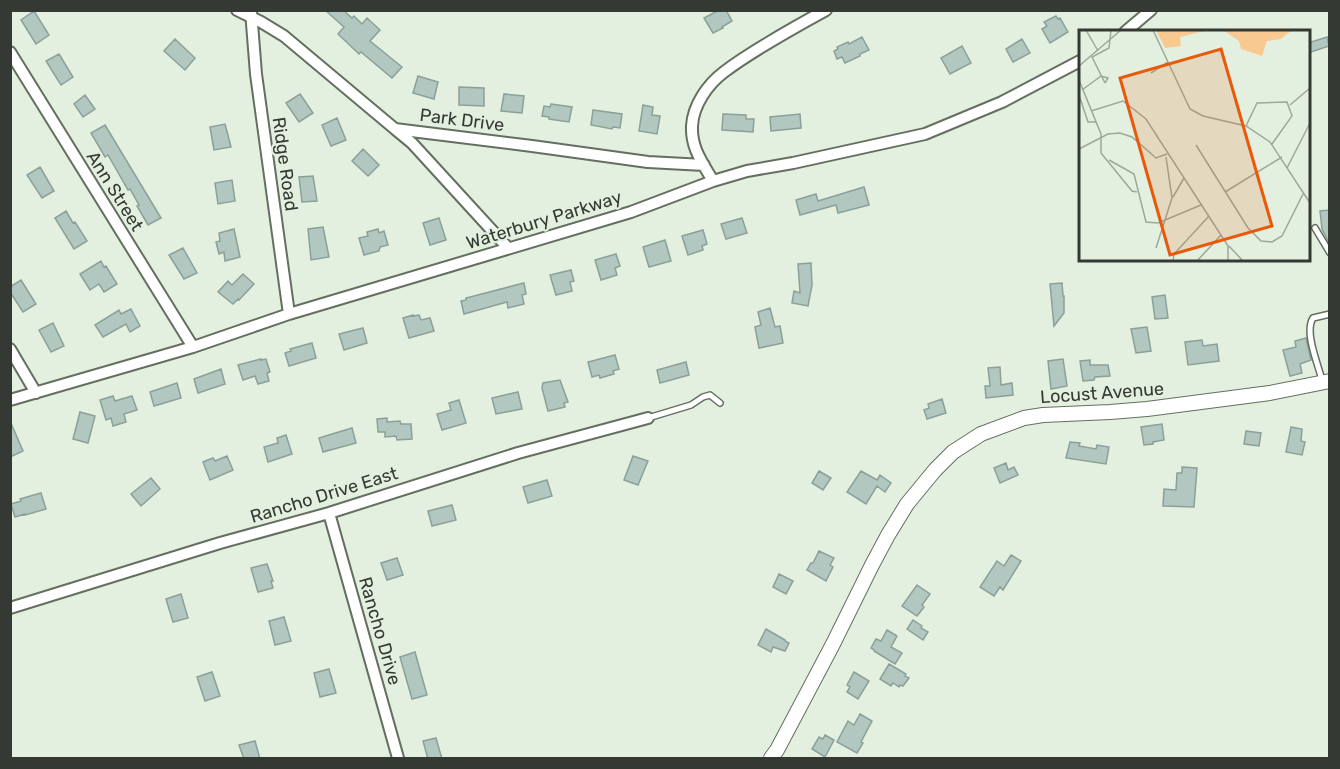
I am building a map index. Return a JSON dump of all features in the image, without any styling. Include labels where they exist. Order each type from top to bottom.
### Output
[{"type":"street","name":"Park Drive","points":[[237,10],[251,14],[284,36],[395,129],[648,162],[704,165]]},
{"type":"street","points":[[713,181],[695,152],[692,126],[695,110],[705,92],[723,73],[762,47],[826,10]]},
{"type":"street","points":[[1127,30],[1150,10]]},
{"type":"street","name":"Ridge Road","points":[[251,14],[256,74],[289,314]]},
{"type":"street","name":"Ann Street","points":[[10,52],[193,347]]},
{"type":"street","name":"Waterbury Parkway","points":[[10,400],[193,347],[289,314],[631,212],[713,181],[747,171],[926,134],[1002,102],[1079,62]]},
{"type":"street","points":[[395,129],[412,143],[508,249]]},
{"type":"street","points":[[10,349],[36,393]]},
{"type":"street","name":"Locust Avenue","points":[[771,759],[828,655],[888,535],[908,504],[935,470],[953,452],[981,434],[1024,418],[1042,414],[1147,409],[1270,393],[1326,382]]},
{"type":"street","name":"Rancho Drive East","points":[[10,608],[220,543],[329,513],[518,453],[648,418]]},
{"type":"street","name":"Rancho Drive","points":[[329,513],[398,759]]},
{"type":"lane","points":[[1315,228],[1329,253]]},
{"type":"lane","points":[[1326,382],[1312,343],[1309,326],[1313,318],[1329,314]]},
{"type":"lane","points":[[648,418],[691,405],[710,395],[720,404]]},
{"type":"building","points":[[325,10],[343,10],[362,24],[367,18],[380,30],[370,41],[402,67],[392,78],[361,52],[359,54],[338,34],[344,27]]},
{"type":"building","points":[[719,10],[726,10],[732,21],[713,33],[704,18]]},
{"type":"building","points":[[34,11],[49,35],[36,44],[21,20]]},
{"type":"building","points":[[1056,16],[1060,18],[1068,32],[1050,43],[1042,29],[1047,26],[1044,22]]},
{"type":"building","points":[[862,37],[869,50],[845,63],[842,57],[837,59],[834,51],[838,49],[837,47]]},
{"type":"building","points":[[1327,37],[1329,46],[1310,52],[1310,42]]},
{"type":"building","points":[[175,39],[195,58],[185,70],[164,51]]},
{"type":"building","points":[[1022,39],[1030,53],[1013,62],[1006,49]]},
{"type":"building","points":[[962,46],[971,63],[950,74],[941,58]]},
{"type":"building","points":[[59,54],[73,77],[61,85],[46,61]]},
{"type":"building","points":[[418,76],[438,82],[434,99],[413,93]]},
{"type":"building","points":[[459,87],[484,88],[484,106],[459,105]]},
{"type":"building","points":[[300,94],[313,113],[299,122],[286,103]]},
{"type":"building","points":[[504,94],[524,96],[522,113],[501,111]]},
{"type":"building","points":[[85,95],[95,109],[83,117],[74,104]]},
{"type":"building","points":[[551,104],[572,107],[569,122],[542,116],[544,106],[550,107]]},
{"type":"building","points":[[643,105],[653,107],[652,115],[660,116],[657,134],[639,131]]},
{"type":"building","points":[[593,110],[622,114],[620,128],[613,127],[612,129],[591,125]]},
{"type":"building","points":[[723,114],[746,115],[746,119],[754,119],[753,132],[722,130]]},
{"type":"building","points":[[800,114],[801,128],[771,131],[770,117]]},
{"type":"building","points":[[337,118],[346,140],[331,146],[322,125]]},
{"type":"building","points":[[225,124],[231,147],[214,150],[210,127]]},
{"type":"building","points":[[105,125],[161,218],[148,225],[130,189],[128,190],[108,155],[105,157],[91,133]]},
{"type":"building","points":[[363,149],[379,165],[368,176],[352,161]]},
{"type":"building","points":[[40,167],[54,191],[42,198],[27,175]]},
{"type":"building","points":[[313,176],[317,201],[302,202],[299,177]]},
{"type":"building","points":[[232,180],[235,201],[218,204],[215,183]]},
{"type":"building","points":[[864,187],[869,205],[838,213],[836,205],[800,215],[796,200],[816,194],[818,201]]},
{"type":"building","points":[[1329,210],[1329,243],[1322,229],[1320,211]]},
{"type":"building","points":[[66,211],[87,241],[74,249],[55,218]]},
{"type":"building","points":[[439,218],[446,240],[430,245],[423,223]]},
{"type":"building","points":[[742,218],[747,233],[726,239],[721,224]]},
{"type":"building","points":[[323,227],[329,257],[311,260],[308,229]]},
{"type":"building","points":[[234,229],[240,257],[225,261],[224,252],[219,254],[216,242],[220,241],[219,233]]},
{"type":"building","points":[[378,229],[379,233],[384,231],[388,245],[380,247],[379,251],[364,255],[359,238],[368,236],[367,232]]},
{"type":"building","points":[[703,230],[707,244],[702,246],[703,250],[688,255],[682,236]]},
{"type":"building","points":[[665,240],[671,261],[649,267],[643,247]]},
{"type":"building","points":[[183,248],[197,273],[184,279],[169,255]]},
{"type":"building","points":[[616,254],[620,266],[615,268],[617,275],[601,280],[595,260]]},
{"type":"building","points":[[101,261],[117,284],[104,292],[99,284],[90,290],[80,274]]},
{"type":"building","points":[[811,263],[812,285],[808,306],[792,303],[794,291],[800,293],[798,264]]},
{"type":"building","points":[[571,270],[574,281],[570,282],[572,291],[556,295],[550,275]]},
{"type":"building","points":[[243,274],[254,284],[233,304],[218,292],[228,281],[232,285]]},
{"type":"building","points":[[21,280],[36,304],[23,312],[10,292],[10,287]]},
{"type":"building","points":[[524,283],[526,294],[522,295],[524,304],[508,308],[507,302],[464,314],[461,301],[466,298]]},
{"type":"building","points":[[1062,283],[1064,313],[1054,326],[1050,284]]},
{"type":"building","points":[[1165,295],[1168,318],[1155,319],[1152,297]]},
{"type":"building","points":[[770,308],[775,327],[780,326],[783,343],[759,348],[755,327],[761,325],[758,312]]},
{"type":"building","points":[[131,309],[140,326],[130,332],[126,324],[103,337],[95,325],[119,310],[121,314]]},
{"type":"building","points":[[419,315],[421,320],[430,318],[434,331],[409,338],[403,318]]},
{"type":"building","points":[[53,323],[64,346],[51,352],[39,330]]},
{"type":"building","points":[[1147,327],[1151,351],[1136,353],[1131,329]]},
{"type":"building","points":[[363,328],[367,343],[344,350],[339,334]]},
{"type":"building","points":[[1306,338],[1311,360],[1300,364],[1302,373],[1290,376],[1283,350],[1296,347],[1295,341]]},
{"type":"building","points":[[1202,340],[1203,346],[1217,344],[1219,361],[1188,365],[1185,342]]},
{"type":"building","points":[[312,343],[316,358],[289,366],[285,353],[291,351],[290,349]]},
{"type":"building","points":[[615,355],[619,369],[613,371],[614,374],[600,378],[599,375],[592,377],[588,362]]},
{"type":"building","points":[[266,359],[270,372],[267,373],[269,381],[258,384],[255,376],[243,380],[238,365]]},
{"type":"building","points":[[1063,359],[1067,386],[1051,389],[1048,361]]},
{"type":"building","points":[[1090,360],[1090,365],[1108,365],[1110,376],[1083,381],[1080,361]]},
{"type":"building","points":[[686,362],[689,375],[660,383],[657,370]]},
{"type":"building","points":[[1000,367],[1001,385],[1012,383],[1013,395],[986,398],[985,386],[990,386],[988,368]]},
{"type":"building","points":[[221,369],[225,384],[198,393],[194,379]]},
{"type":"building","points":[[560,380],[568,402],[564,403],[565,407],[548,411],[542,388],[543,383]]},
{"type":"building","points":[[177,383],[181,398],[154,406],[150,392]]},
{"type":"building","points":[[518,392],[522,409],[496,414],[492,398]]},
{"type":"building","points":[[113,396],[115,401],[132,396],[137,410],[124,414],[126,422],[113,426],[111,418],[106,420],[100,400]]},
{"type":"building","points":[[942,399],[946,413],[927,419],[924,410],[929,408],[928,404]]},
{"type":"building","points":[[459,400],[466,423],[442,430],[437,414],[451,410],[449,403]]},
{"type":"building","points":[[80,412],[95,416],[88,443],[73,439]]},
{"type":"building","points":[[387,418],[387,422],[400,421],[401,424],[411,424],[412,439],[397,440],[396,436],[385,437],[385,432],[378,432],[377,419]]},
{"type":"building","points":[[10,421],[23,451],[10,457]]},
{"type":"building","points":[[1162,424],[1164,440],[1144,445],[1141,427]]},
{"type":"building","points":[[1291,427],[1302,429],[1301,441],[1305,442],[1302,455],[1286,452]]},
{"type":"building","points":[[352,428],[356,443],[323,452],[319,438]]},
{"type":"building","points":[[1246,431],[1261,433],[1259,446],[1244,444]]},
{"type":"building","points":[[286,435],[292,454],[268,462],[264,447],[278,443],[277,438]]},
{"type":"building","points":[[1070,442],[1096,449],[1097,445],[1109,447],[1106,464],[1066,458]]},
{"type":"building","points":[[227,456],[233,470],[210,480],[203,462],[213,458],[215,461]]},
{"type":"building","points":[[633,456],[648,461],[638,485],[624,480]]},
{"type":"building","points":[[1006,463],[1008,470],[1014,467],[1018,475],[1000,483],[994,468]]},
{"type":"building","points":[[1182,467],[1197,468],[1194,507],[1163,506],[1164,489],[1176,490],[1177,473],[1182,473]]},
{"type":"building","points":[[819,471],[831,478],[823,490],[812,483]]},
{"type":"building","points":[[861,471],[877,480],[880,475],[891,483],[885,492],[877,486],[866,504],[847,492]]},
{"type":"building","points":[[151,478],[160,489],[141,506],[131,494]]},
{"type":"building","points":[[547,480],[552,496],[528,503],[523,487]]},
{"type":"building","points":[[41,493],[46,509],[15,517],[11,504]]},
{"type":"building","points":[[452,505],[456,520],[432,526],[428,511]]},
{"type":"building","points":[[819,551],[834,558],[830,565],[833,567],[826,581],[807,570]]},
{"type":"building","points":[[1011,555],[1021,561],[1003,590],[1000,587],[994,596],[980,587],[997,561],[1004,566]]},
{"type":"building","points":[[397,558],[403,575],[387,580],[381,563]]},
{"type":"building","points":[[267,564],[273,588],[258,592],[251,568]]},
{"type":"building","points":[[779,574],[793,581],[786,594],[773,587]]},
{"type":"building","points":[[917,585],[930,594],[917,616],[902,606]]},
{"type":"building","points":[[181,594],[188,618],[173,622],[166,599]]},
{"type":"building","points":[[284,617],[291,641],[275,645],[269,621]]},
{"type":"building","points":[[913,620],[928,632],[923,640],[907,629]]},
{"type":"building","points":[[766,629],[789,643],[785,651],[773,647],[771,652],[758,645]]},
{"type":"building","points":[[887,630],[897,636],[891,647],[902,653],[895,664],[871,648],[876,639],[881,641]]},
{"type":"building","points":[[415,652],[427,695],[412,699],[400,657]]},
{"type":"building","points":[[889,664],[909,678],[903,686],[899,687],[893,683],[891,686],[880,679]]},
{"type":"building","points":[[329,669],[336,693],[320,697],[314,673]]},
{"type":"building","points":[[212,672],[220,696],[205,701],[197,677]]},
{"type":"building","points":[[854,672],[869,681],[858,699],[847,692],[850,687],[847,685]]},
{"type":"building","points":[[860,714],[872,721],[857,753],[837,742],[848,721],[854,725]]},
{"type":"building","points":[[825,735],[834,740],[825,757],[812,749],[819,737],[823,739]]},
{"type":"building","points":[[436,738],[442,759],[428,759],[423,741]]},
{"type":"building","points":[[255,741],[260,759],[244,759],[239,745]]}]
